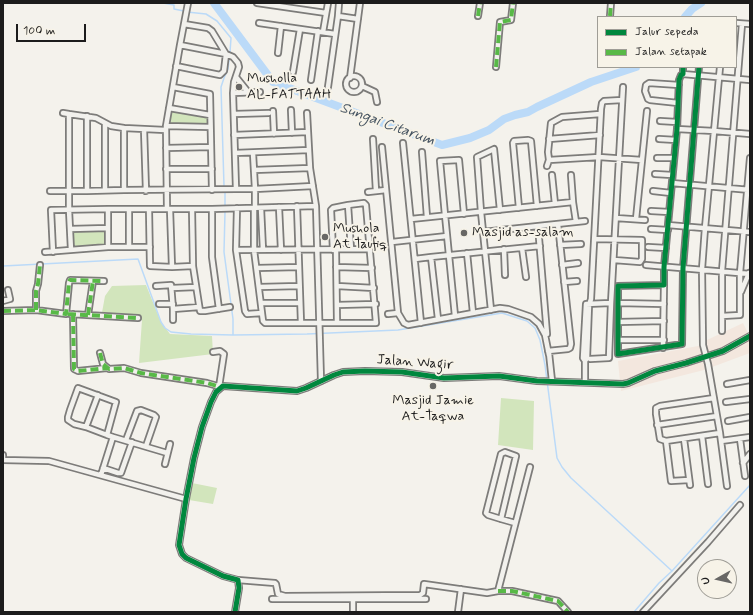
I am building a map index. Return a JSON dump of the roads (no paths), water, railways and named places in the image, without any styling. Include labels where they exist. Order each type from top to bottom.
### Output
[{"type":"street","points":[[172,267],[169,209],[166,190],[166,128],[188,3]]},
{"type":"street","points":[[257,3],[326,13]]},
{"type":"street","points":[[310,80],[328,3]]},
{"type":"street","points":[[328,86],[340,3]]},
{"type":"street","points":[[360,3],[350,78],[347,85],[351,91],[356,92],[362,86]]},
{"type":"street","points":[[478,16],[480,3]]},
{"type":"street","points":[[496,67],[500,22],[511,20],[513,3]]},
{"type":"street","points":[[610,16],[611,3]]},
{"type":"street","points":[[338,16],[358,19]]},
{"type":"street","points":[[259,23],[335,34]]},
{"type":"street","points":[[737,23],[750,24]]},
{"type":"street","points":[[176,66],[220,75],[223,73],[226,54],[210,29],[184,24]]},
{"type":"street","points":[[722,331],[722,271],[742,24]]},
{"type":"street","points":[[278,53],[281,26]]},
{"type":"street","points":[[293,72],[300,29]]},
{"type":"street","points":[[180,45],[226,54],[233,57],[239,64],[233,92],[236,189]]},
{"type":"street","points":[[663,348],[664,267],[677,129],[679,85],[680,78],[683,74],[683,68]]},
{"type":"street","points":[[664,285],[618,286],[618,354],[682,344],[682,268],[699,68]]},
{"type":"street","points":[[720,68],[702,269],[702,345],[714,398],[727,486]]},
{"type":"street","points":[[683,74],[750,80]]},
{"type":"street","points":[[350,78],[354,76],[359,78],[362,81],[362,86]]},
{"type":"street","points":[[236,77],[248,92]]},
{"type":"street","points":[[678,103],[650,100],[648,99],[645,91],[646,84],[650,83],[679,85]]},
{"type":"street","points":[[362,86],[375,92],[377,102]]},
{"type":"street","points":[[173,87],[210,94],[212,190]]},
{"type":"street","points":[[590,359],[609,358],[623,87]]},
{"type":"street","points":[[233,92],[260,92]]},
{"type":"street","points":[[585,382],[585,361],[587,358],[599,157],[600,114],[603,101],[622,100]]},
{"type":"street","points":[[169,108],[210,115]]},
{"type":"street","points":[[291,110],[292,133]]},
{"type":"street","points":[[636,219],[647,111]]},
{"type":"street","points":[[234,114],[271,112],[274,134]]},
{"type":"street","points":[[63,113],[96,118],[115,127],[124,128],[144,129],[210,127]]},
{"type":"street","points":[[307,113],[310,168],[316,206],[321,381]]},
{"type":"street","points":[[69,114],[69,210],[71,250]]},
{"type":"street","points":[[547,166],[549,160],[550,124],[559,118],[600,114]]},
{"type":"street","points":[[87,116],[87,190]]},
{"type":"street","points":[[660,121],[677,122]]},
{"type":"street","points":[[105,123],[105,190]]},
{"type":"street","points":[[124,128],[124,190]]},
{"type":"street","points":[[144,129],[146,191]]},
{"type":"street","points":[[677,129],[750,134]]},
{"type":"street","points":[[234,135],[308,132]]},
{"type":"street","points":[[549,139],[600,135]]},
{"type":"street","points":[[373,139],[376,191]]},
{"type":"street","points":[[659,139],[676,140]]},
{"type":"street","points":[[520,208],[514,141],[531,141],[537,206]]},
{"type":"street","points":[[403,143],[421,322]]},
{"type":"street","points":[[166,148],[211,147]]},
{"type":"street","points":[[382,147],[398,313],[406,324],[503,308],[508,309],[525,314],[539,324],[545,335],[548,353]]},
{"type":"street","points":[[491,310],[477,157],[494,149],[500,210]]},
{"type":"street","points":[[235,153],[309,150]]},
{"type":"street","points":[[422,152],[427,217]]},
{"type":"street","points":[[253,153],[255,189],[263,250]]},
{"type":"street","points":[[549,160],[599,157],[642,160]]},
{"type":"street","points":[[657,158],[674,158]]},
{"type":"street","points":[[722,316],[740,315],[740,273],[743,231],[749,190],[750,158]]},
{"type":"street","points":[[455,316],[444,215],[440,161],[459,160],[464,214]]},
{"type":"street","points":[[254,170],[310,168]]},
{"type":"street","points":[[166,169],[212,169]]},
{"type":"street","points":[[552,174],[555,204]]},
{"type":"street","points":[[655,174],[672,175]]},
{"type":"street","points":[[571,175],[576,222]]},
{"type":"street","points":[[672,183],[749,190]]},
{"type":"street","points":[[50,191],[212,190],[313,186]]},
{"type":"street","points":[[368,192],[386,190]]},
{"type":"street","points":[[653,191],[671,193]]},
{"type":"street","points":[[411,219],[573,202]]},
{"type":"street","points":[[257,208],[254,250],[263,321],[265,323],[376,323],[376,304],[366,205],[364,203],[348,205],[333,208],[331,210],[335,250],[338,322]]},
{"type":"street","points":[[348,205],[351,249]]},
{"type":"street","points":[[297,206],[301,323]]},
{"type":"street","points":[[53,252],[51,210],[149,210],[316,206]]},
{"type":"street","points":[[279,207],[281,250]]},
{"type":"street","points":[[237,208],[236,250],[245,311],[247,314],[262,313]]},
{"type":"street","points":[[108,209],[108,247]]},
{"type":"street","points":[[129,209],[129,247]]},
{"type":"street","points":[[192,209],[193,266],[200,311],[230,307]]},
{"type":"street","points":[[212,209],[212,257],[219,309]]},
{"type":"street","points":[[149,210],[150,266],[193,266]]},
{"type":"street","points":[[651,211],[669,212]]},
{"type":"street","points":[[616,218],[645,220]]},
{"type":"street","points":[[483,232],[585,221]]},
{"type":"street","points":[[548,353],[568,349],[570,346],[558,224]]},
{"type":"street","points":[[538,226],[551,381]]},
{"type":"street","points":[[651,229],[686,226],[750,232]]},
{"type":"street","points":[[70,229],[108,228]]},
{"type":"street","points":[[392,242],[447,236]]},
{"type":"street","points":[[594,239],[641,240],[643,245],[642,259],[640,262],[614,260]]},
{"type":"street","points":[[560,245],[581,244]]},
{"type":"street","points":[[415,259],[540,246]]},
{"type":"street","points":[[648,246],[666,248]]},
{"type":"street","points":[[44,252],[108,247],[150,248]]},
{"type":"street","points":[[236,250],[335,250],[370,248]]},
{"type":"street","points":[[522,248],[526,277]]},
{"type":"street","points":[[504,249],[506,275]]},
{"type":"street","points":[[468,253],[473,313]]},
{"type":"street","points":[[431,257],[438,319]]},
{"type":"street","points":[[562,265],[578,263]]},
{"type":"street","points":[[36,310],[36,291],[40,265]]},
{"type":"street","points":[[646,265],[749,273],[740,295]]},
{"type":"street","points":[[257,268],[300,267]]},
{"type":"street","points":[[336,267],[372,268]]},
{"type":"street","points":[[66,314],[69,281],[104,281]]},
{"type":"street","points":[[88,315],[93,281]]},
{"type":"street","points":[[564,282],[577,281]]},
{"type":"street","points":[[156,286],[171,286],[172,288],[196,287]]},
{"type":"street","points":[[259,287],[299,286]]},
{"type":"street","points":[[337,286],[374,288]]},
{"type":"street","points":[[172,288],[173,320]]},
{"type":"street","points":[[3,301],[10,299],[8,290]]},
{"type":"street","points":[[261,303],[300,303]]},
{"type":"street","points":[[590,303],[611,303]]},
{"type":"street","points":[[618,303],[664,304]]},
{"type":"street","points":[[159,304],[199,307]]},
{"type":"street","points":[[337,305],[376,304]]},
{"type":"street","points":[[3,312],[36,310],[66,314],[138,318]]},
{"type":"street","points":[[388,314],[398,313]]},
{"type":"street","points":[[73,314],[74,369],[78,372],[107,368],[124,368],[141,373],[207,383],[220,387]]},
{"type":"street","points":[[618,322],[664,322]]},
{"type":"street","name":"Jalan Wagir","points":[[220,387],[226,386],[297,391],[343,372],[365,371],[402,372],[444,378],[499,376],[522,380],[623,384],[655,370],[686,364],[723,351],[750,336]]},
{"type":"street","points":[[618,340],[664,340]]},
{"type":"street","points":[[213,352],[220,351],[224,354],[220,387],[211,402],[202,427],[194,458],[179,541],[182,554],[186,558],[223,576],[238,580],[275,583],[280,596],[426,599]]},
{"type":"street","points":[[100,353],[107,368]]},
{"type":"street","points":[[727,384],[750,380]]},
{"type":"street","points":[[107,435],[116,402],[79,387],[72,403],[68,420],[107,435],[167,453]]},
{"type":"street","points":[[86,427],[98,395]]},
{"type":"street","points":[[714,398],[658,407],[656,410],[657,425],[660,439],[666,441],[720,433]]},
{"type":"street","points":[[726,402],[750,399]]},
{"type":"street","points":[[103,468],[121,473],[137,411],[141,410],[156,417],[146,446]]},
{"type":"street","points":[[657,425],[717,416]]},
{"type":"street","points":[[728,421],[750,418]]},
{"type":"street","points":[[702,436],[708,484]]},
{"type":"street","points":[[101,475],[113,437]]},
{"type":"street","points":[[721,441],[750,437]]},
{"type":"street","points":[[740,438],[745,476]]},
{"type":"street","points":[[666,441],[671,482],[690,483],[684,439]]},
{"type":"street","points":[[165,464],[170,444]]},
{"type":"street","points":[[501,519],[516,456],[503,452],[501,454],[486,513],[488,515],[501,519],[515,523]]},
{"type":"street","points":[[743,463],[750,454]]},
{"type":"street","points":[[3,455],[3,460],[49,461],[186,499]]},
{"type":"street","points":[[498,591],[530,467]]},
{"type":"street","points":[[643,612],[740,505]]},
{"type":"street","points":[[235,612],[239,588],[238,580]]},
{"type":"street","points":[[272,599],[420,594],[423,592],[424,584],[487,593],[512,591],[558,601],[568,612]]},
{"type":"street","points":[[458,612],[461,589]]},
{"type":"street","points":[[353,597],[353,612]]},
{"type":"waterway","points":[[163,3],[174,5],[174,9],[184,11]]},
{"type":"waterway","name":"Sungai Citarum","points":[[214,3],[273,82],[442,145],[470,138],[489,130],[504,119],[528,112],[591,82],[633,68]]},
{"type":"waterway","name":"Sungai Citarum","points":[[686,16],[692,9],[701,3]]},
{"type":"waterway","points":[[187,12],[206,14],[217,21],[231,38],[230,52]]},
{"type":"waterway","points":[[224,186],[221,87],[228,69],[229,60]]},
{"type":"waterway","points":[[225,193],[225,205]]},
{"type":"waterway","points":[[225,212],[224,252],[233,319],[233,335]]},
{"type":"waterway","points":[[3,266],[138,259],[161,322],[165,328],[171,332],[233,335],[307,334],[398,330],[502,313],[527,321],[535,328],[540,340],[545,365],[557,458],[562,467],[571,478],[672,571]]},
{"type":"waterway","points":[[634,612],[750,485]]},
{"type":"place","name":"Musholla AL-FATTAAH","points":[[239,87]]},
{"type":"place","name":"Masjid as-salam","points":[[464,233]]},
{"type":"place","name":"Mushola At Taufiq","points":[[325,237]]},
{"type":"place","name":"Masjid Jamie At-Taqwa","points":[[433,386]]}]
